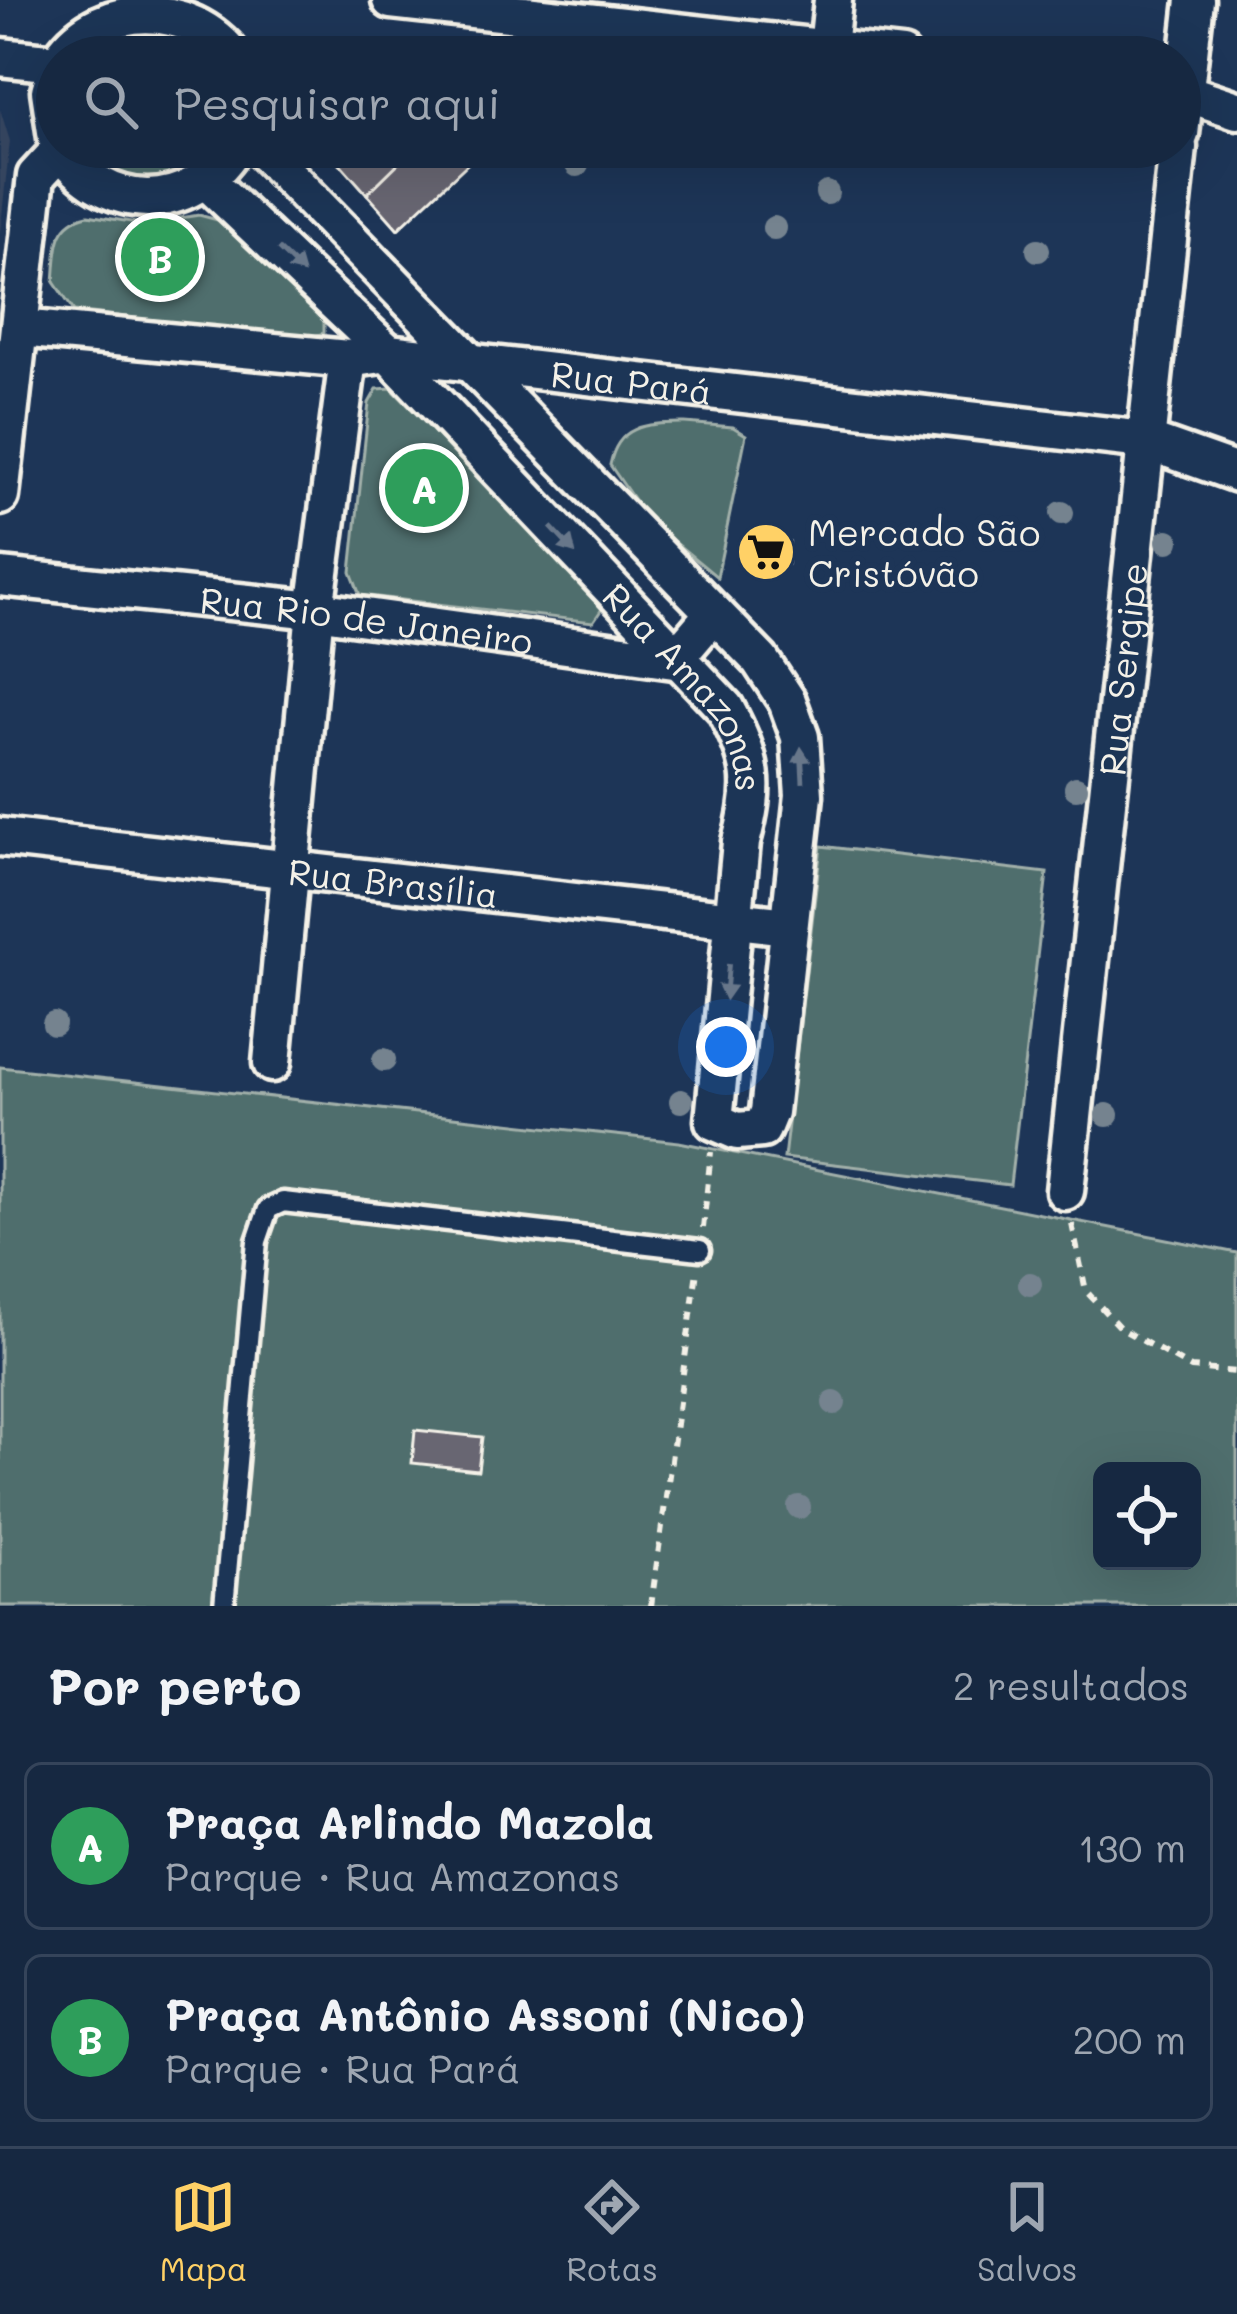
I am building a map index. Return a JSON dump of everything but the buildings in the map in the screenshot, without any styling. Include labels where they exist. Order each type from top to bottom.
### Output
[{"type":"street","points":[[391,0],[470,4],[730,36]]},
{"type":"street","points":[[829,36],[833,0]]},
{"type":"street","points":[[1190,36],[1195,0]]},
{"type":"street","points":[[79,36],[123,9],[188,8],[214,36]]},
{"type":"street","points":[[0,57],[36,50]]},
{"type":"street","points":[[1201,98],[1237,110]]},
{"type":"street","points":[[0,496],[36,176],[42,168]]},
{"type":"street","points":[[79,168],[89,180],[127,198],[182,194],[216,168]]},
{"type":"street","name":"Rua Amazonas","points":[[206,180],[388,352],[674,660],[724,707],[748,752],[752,798],[740,842],[714,1121],[751,1133],[766,1124],[800,852],[800,737],[787,700],[760,660],[281,168]]},
{"type":"street","name":"Rua Sergipe","points":[[1065,1191],[1176,168]]},
{"type":"street","name":"Rua Pará","points":[[20,328],[348,359],[388,352],[1144,440],[1237,473]]},
{"type":"street","points":[[272,1063],[315,610],[348,359]]},
{"type":"street","name":"Rua Rio de Janeiro","points":[[0,577],[315,610],[674,660]]},
{"type":"street","points":[[674,660],[714,613]]},
{"type":"street","name":"Rua Brasília","points":[[0,837],[788,926]]},
{"type":"street","points":[[740,842],[800,852]]},
{"type":"lane","points":[[224,1606],[257,1241],[268,1209],[283,1202],[700,1250]]},
{"type":"path","points":[[651,1606],[714,1121]]},
{"type":"path","points":[[1065,1191],[1086,1291],[1120,1328],[1191,1368],[1237,1372]]},
{"type":"shaded area","points":[[0,109],[10,141],[0,234]]},
{"type":"green space","points":[[134,27],[181,36],[109,36]]},
{"type":"green space","points":[[108,168],[182,168],[146,178]]},
{"type":"green space","points":[[88,215],[143,224],[199,215],[229,223],[324,319],[324,333],[308,338],[74,311],[54,282],[57,249],[68,224]]},
{"type":"green space","points":[[391,388],[604,606],[593,622],[360,595],[351,572],[369,403],[377,389]]},
{"type":"green space","points":[[647,426],[733,427],[746,435],[717,577],[648,520],[610,465],[627,434]]},
{"type":"green space","points":[[821,846],[1047,873],[1010,1185],[784,1158]]},
{"type":"green space","points":[[0,1067],[679,1142],[1237,1253],[1237,1606],[0,1606]]},
{"type":"place","name":"Praça Antônio Assoni (Nico)","points":[[160,257]]},
{"type":"place","name":"Praça Arlindo Mazola","points":[[424,488]]},
{"type":"place","name":"Mercado São Cristóvão","points":[[766,552]]}]
